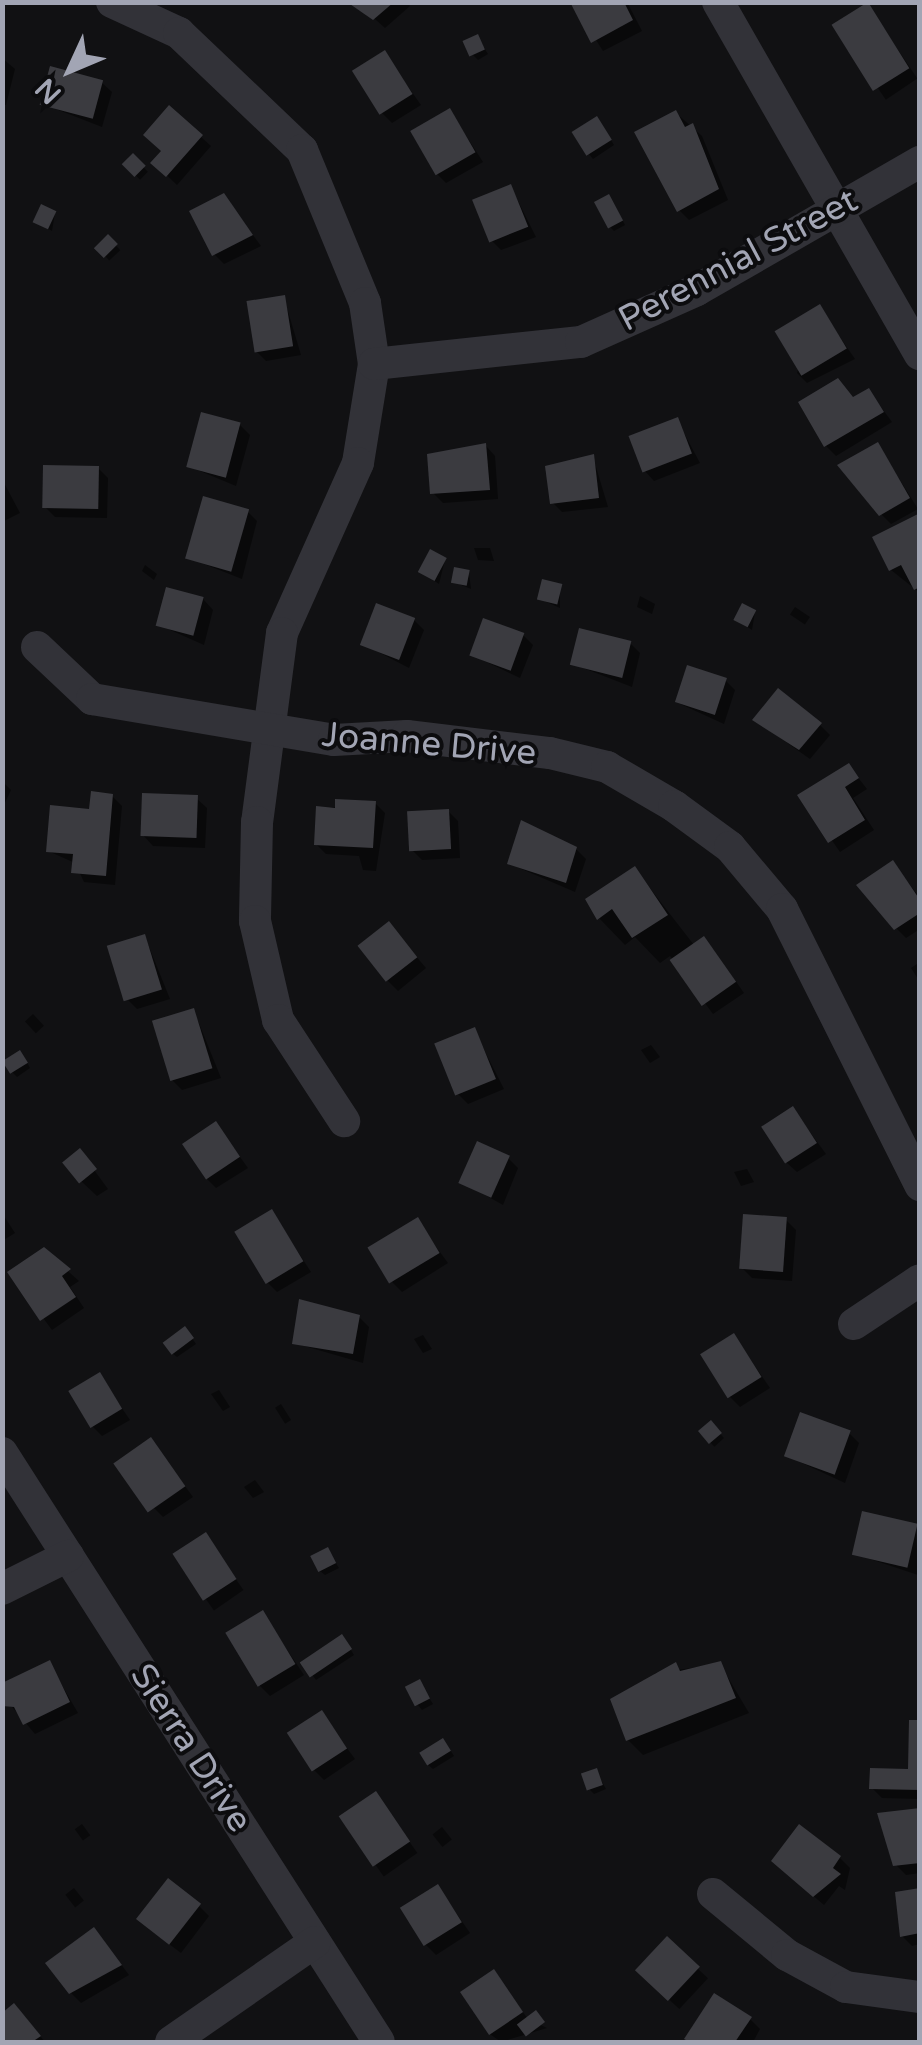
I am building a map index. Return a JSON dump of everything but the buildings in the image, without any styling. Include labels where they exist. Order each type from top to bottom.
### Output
[{"type":"street","points":[[112,2],[179,34],[302,150],[339,223],[374,364],[358,463],[282,633],[266,726],[255,921],[278,1020],[344,1121]]},
{"type":"street","points":[[718,2],[920,354]]},
{"type":"street","name":"Perennial Street","points":[[374,364],[581,342],[697,290],[920,162]]},
{"type":"street","name":"Joanne Drive","points":[[37,647],[92,699],[334,740],[407,736],[550,753],[607,767],[674,806],[730,846],[782,908],[920,1185]]},
{"type":"street","points":[[854,1324],[920,1280]]},
{"type":"street","name":"Sierra Drive","points":[[2,1454],[380,2042]]},
{"type":"street","points":[[2,1589],[68,1556]]},
{"type":"street","points":[[714,1894],[787,1955],[846,1986],[920,1997]]},
{"type":"street","points":[[171,2042],[315,1942]]}]
